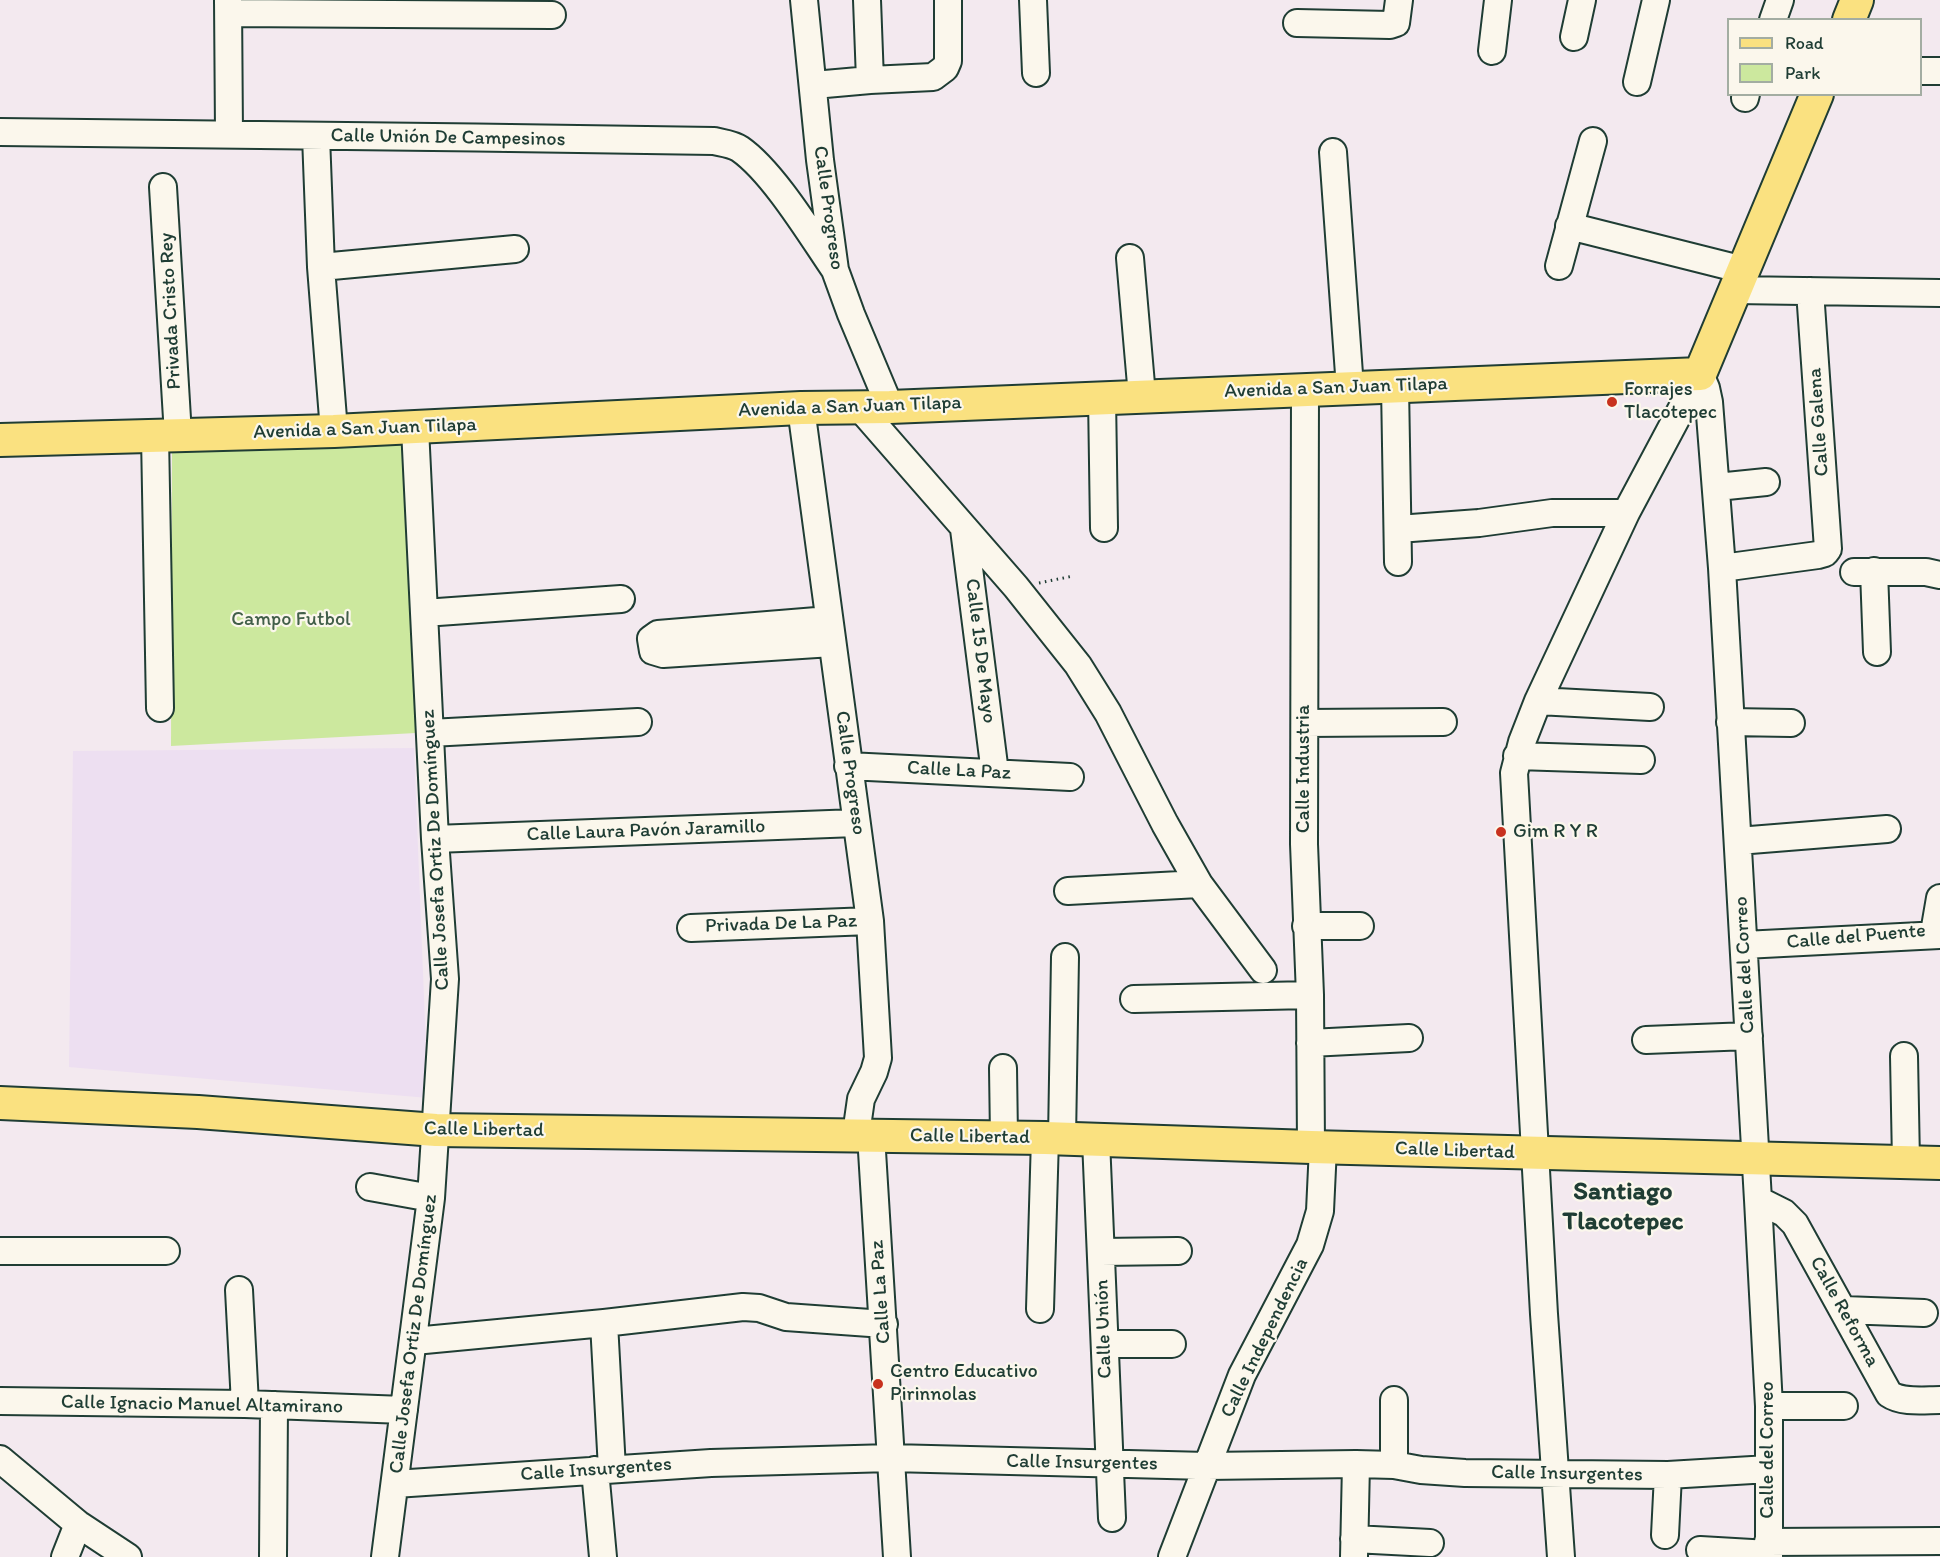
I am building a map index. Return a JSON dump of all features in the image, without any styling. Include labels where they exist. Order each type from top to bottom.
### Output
[{"type":"main road","points":[[1850,18],[1857,0]]},
{"type":"main road","points":[[1700,374],[1816,96]]},
{"type":"main road","name":"Avenida a San Juan Tilapa","points":[[0,440],[416,428],[801,408],[890,407],[1700,374]]},
{"type":"main road","name":"Calle Libertad","points":[[0,1103],[176,1111],[436,1130],[1054,1138],[1940,1163]]},
{"type":"street","name":"Calle Progreso","points":[[804,0],[820,160],[835,270],[890,407]]},
{"type":"street","points":[[867,0],[870,80]]},
{"type":"street","points":[[814,85],[933,77],[942,72],[948,61],[948,0]]},
{"type":"street","points":[[1033,0],[1036,73]]},
{"type":"street","points":[[1297,23],[1390,25],[1396,23],[1399,0]]},
{"type":"street","points":[[1492,51],[1498,0]]},
{"type":"street","points":[[1574,37],[1582,0]]},
{"type":"street","points":[[1637,82],[1656,0]]},
{"type":"street","points":[[1774,18],[1780,0]]},
{"type":"street","points":[[229,133],[229,7],[552,15]]},
{"type":"street","points":[[1922,71],[1940,71]]},
{"type":"street","name":"Calle Unión De Campesinos","points":[[0,132],[229,133],[714,141],[739,148],[767,175],[835,270]]},
{"type":"street","points":[[316,136],[321,267],[334,431]]},
{"type":"street","points":[[1559,266],[1593,141]]},
{"type":"street","points":[[1332,152],[1350,388]]},
{"type":"street","name":"Privada Cristo Rey","points":[[160,708],[167,436],[163,187]]},
{"type":"street","points":[[1569,226],[1739,280],[1810,291],[1940,293]]},
{"type":"street","points":[[321,267],[515,249]]},
{"type":"street","points":[[1130,258],[1142,396]]},
{"type":"street","name":"Calle Galena","points":[[1722,568],[1825,553],[1828,546],[1810,291]]},
{"type":"street","points":[[1561,1557],[1544,1314],[1514,790],[1517,756],[1538,701],[1626,513],[1700,374]]},
{"type":"street","name":"Calle del Correo","points":[[1700,374],[1709,402],[1722,568],[1769,1406],[1769,1551]]},
{"type":"street","points":[[1395,386],[1398,562]]},
{"type":"street","name":"Calle Industria","points":[[1305,390],[1304,844],[1310,1043],[1317,1147]]},
{"type":"street","points":[[1102,397],[1104,528]]},
{"type":"street","points":[[859,407],[1016,587],[1095,689],[1199,884],[1263,970]]},
{"type":"street","name":"Calle Progreso","points":[[801,408],[870,921],[879,1044],[874,1072],[861,1099],[863,1135]]},
{"type":"street","name":"Calle Josefa Ortiz De Domínguez","points":[[385,1557],[431,1198],[445,979],[435,838],[416,428]]},
{"type":"street","points":[[1717,487],[1766,482]]},
{"type":"street","points":[[1398,529],[1479,523],[1552,513],[1626,513]]},
{"type":"street","name":"Calle 15 De Mayo","points":[[964,529],[995,773]]},
{"type":"street","points":[[1877,652],[1864,572],[1940,574]]},
{"type":"street","points":[[424,613],[621,599]]},
{"type":"street","points":[[796,634],[831,632]]},
{"type":"street","points":[[1538,701],[1650,706]]},
{"type":"street","points":[[430,733],[638,722]]},
{"type":"street","points":[[1305,723],[1443,722]]},
{"type":"street","points":[[1730,722],[1791,723]]},
{"type":"street","points":[[1517,756],[1641,760]]},
{"type":"street","name":"Calle La Paz","points":[[848,766],[1070,777]]},
{"type":"street","name":"Calle Laura Pavón Jaramillo","points":[[435,838],[856,824]]},
{"type":"street","points":[[1738,841],[1887,829]]},
{"type":"street","points":[[1068,891],[1199,884]]},
{"type":"street","name":"Calle del Puente","points":[[1744,945],[1937,934],[1940,898]]},
{"type":"street","name":"Privada De La Paz","points":[[691,928],[870,921]]},
{"type":"street","points":[[1306,927],[1360,926]]},
{"type":"street","points":[[1040,1309],[1054,1138],[1065,957]]},
{"type":"street","points":[[1134,999],[1310,996]]},
{"type":"street","points":[[1646,1040],[1749,1036]]},
{"type":"street","points":[[1310,1043],[1409,1038]]},
{"type":"street","points":[[1904,1056],[1906,1162]]},
{"type":"street","points":[[1003,1068],[1004,1137]]},
{"type":"street","name":"Calle La Paz","points":[[863,1135],[884,1324],[897,1557]]},
{"type":"street","name":"Calle Unión","points":[[1096,1140],[1112,1518]]},
{"type":"street","name":"Calle Independencia","points":[[1172,1557],[1242,1375],[1310,1245],[1320,1211],[1317,1147]]},
{"type":"street","points":[[370,1187],[431,1198]]},
{"type":"street","name":"Calle Reforma","points":[[1758,1200],[1784,1213],[1795,1224],[1889,1394],[1905,1400],[1940,1400]]},
{"type":"street","points":[[0,1251],[166,1251]]},
{"type":"street","points":[[1101,1252],[1178,1251]]},
{"type":"street","points":[[239,1290],[245,1404]]},
{"type":"street","points":[[414,1341],[743,1307],[759,1308],[786,1317],[884,1324]]},
{"type":"street","points":[[1844,1310],[1924,1313]]},
{"type":"street","points":[[603,1557],[604,1323]]},
{"type":"street","points":[[1105,1344],[1172,1344]]},
{"type":"street","points":[[1394,1400],[1394,1465]]},
{"type":"street","name":"Calle Ignacio Manuel Altamirano","points":[[0,1401],[245,1404],[404,1410]]},
{"type":"street","points":[[273,1557],[274,1405]]},
{"type":"street","points":[[1769,1406],[1844,1406]]},
{"type":"street","name":"Calle Insurgentes","points":[[395,1484],[711,1462],[891,1458],[1207,1466],[1356,1464],[1394,1465],[1444,1472],[1668,1475],[1769,1468]]},
{"type":"street","points":[[0,1459],[78,1524],[128,1557]]},
{"type":"street","points":[[1356,1464],[1354,1548],[1430,1543]]},
{"type":"street","points":[[1665,1535],[1668,1475]]},
{"type":"street","points":[[64,1557],[78,1524]]},
{"type":"street","points":[[1700,1550],[1769,1551],[1938,1546]]},
{"type":"path","points":[[1016,587],[1073,576]]},
{"type":"shaded area","points":[[414,748],[428,1098],[69,1067],[73,751]]},
{"type":"green space","name":"Campo Futbol","points":[[402,441],[416,733],[171,746],[172,444]]},
{"type":"place","name":"Forrajes Tlacotepec","points":[[1612,402]]},
{"type":"place","name":"Gim R Y R","points":[[1501,832]]},
{"type":"place","name":"Centro Educativo Pirinnolas","points":[[878,1384]]},
{"type":"district","name":"Santiago Tlacotepec","points":[[1623,1207]]}]
